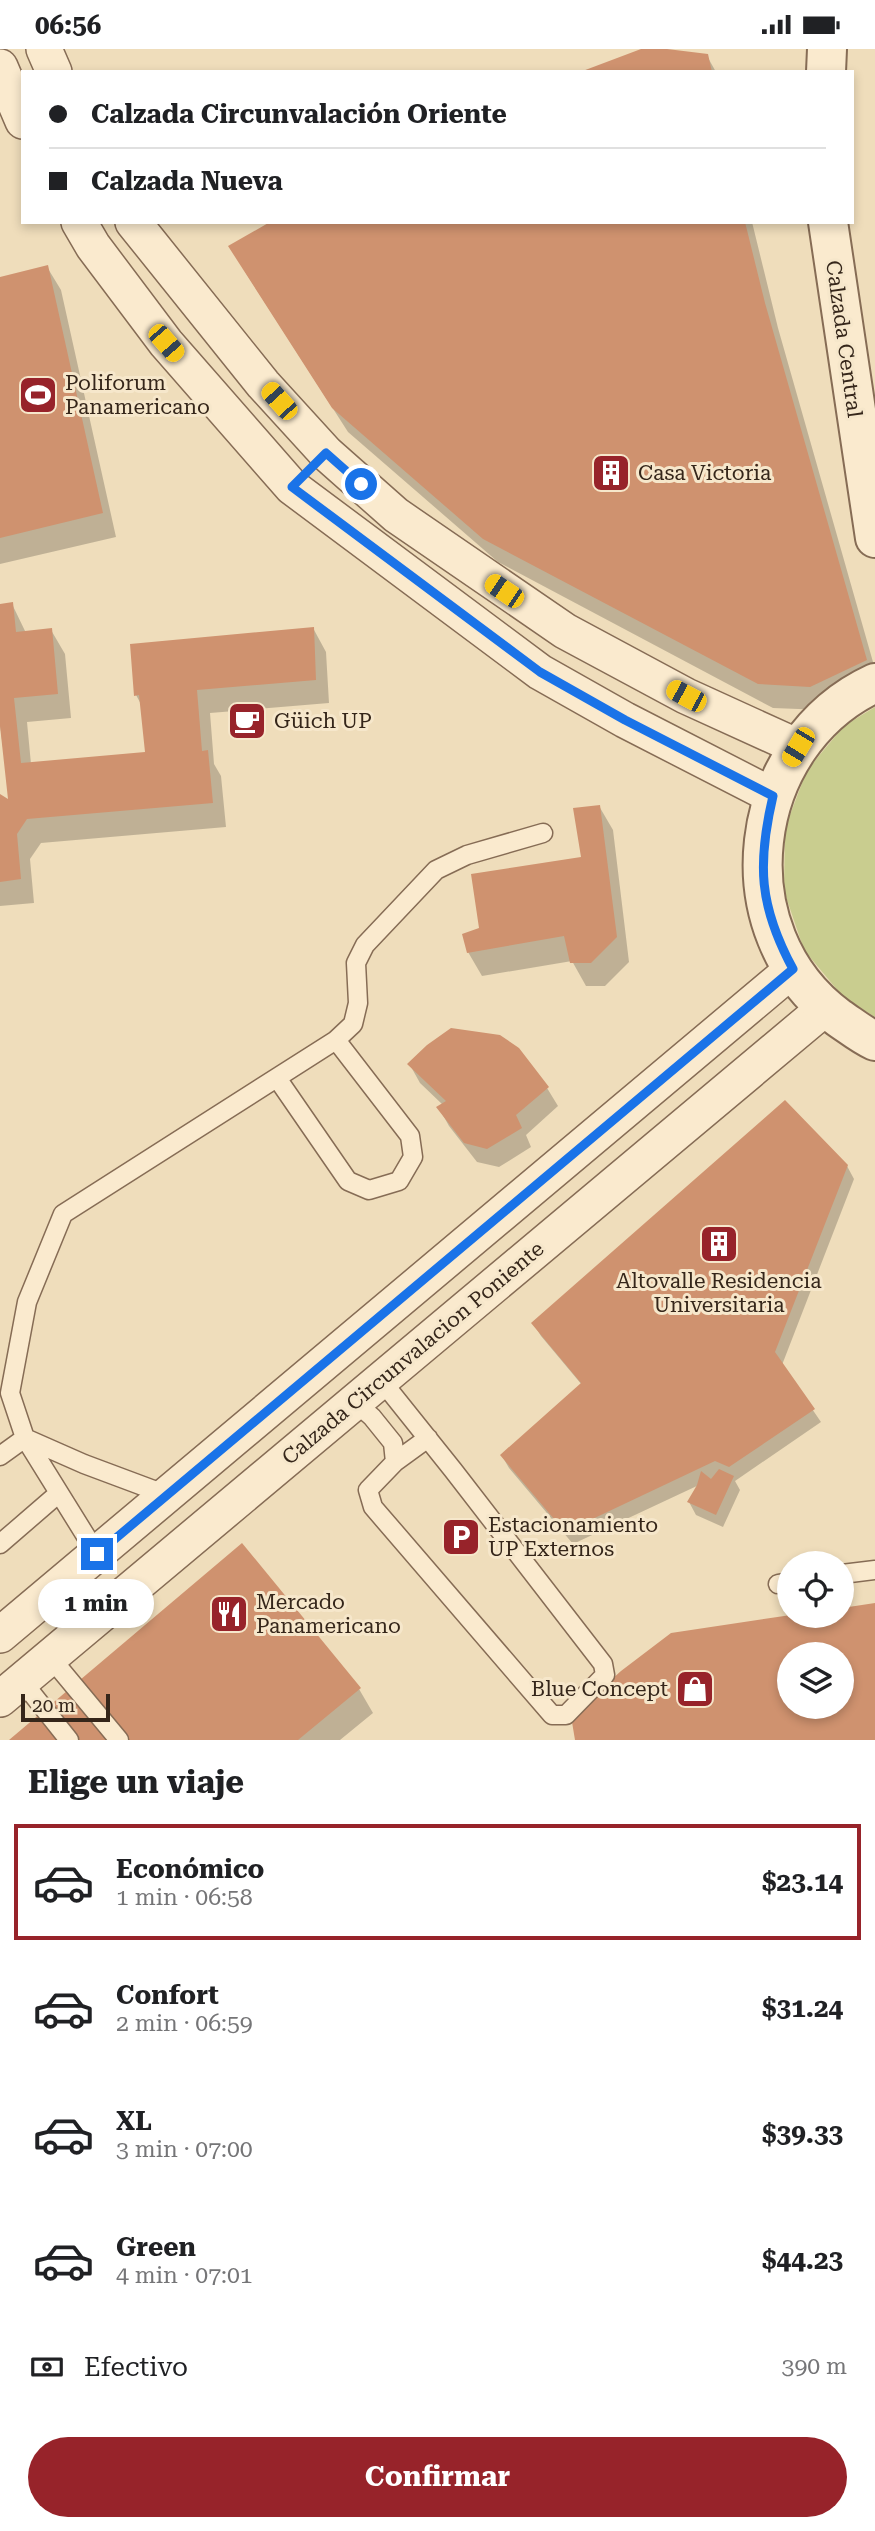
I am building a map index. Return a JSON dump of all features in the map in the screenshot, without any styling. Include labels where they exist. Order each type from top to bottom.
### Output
[{"type":"street","points":[[826,70],[827,49]]},
{"type":"street","points":[[85,224],[93,246],[166,343],[292,487],[540,672],[625,720],[773,796]]},
{"type":"street","points":[[134,224],[264,384],[326,453],[396,515],[565,632],[686,696],[798,747]]},
{"type":"street","name":"Calzada Central","points":[[828,224],[868,450],[875,538]]},
{"type":"street","points":[[292,487],[326,453]]},
{"type":"street","points":[[875,683],[860,690],[826,715],[798,747],[783,771],[773,796],[764,834],[762,874],[768,913],[778,942],[793,969],[825,1008],[865,1037],[875,1041]]},
{"type":"street","points":[[0,1635],[793,969]]},
{"type":"street","name":"Calzada Circunvalacion Poniente","points":[[11,1690],[825,1008]]},
{"type":"lane","points":[[97,1554],[24,1438],[10,1393],[27,1302],[63,1214],[277,1078],[336,1039],[353,1024],[358,1003],[356,963],[365,944],[436,870],[467,855],[543,833]]},
{"type":"lane","points":[[277,1078],[348,1181],[369,1190],[399,1181],[413,1157],[410,1136],[336,1039]]},
{"type":"lane","points":[[368,1391],[428,1438],[603,1664],[605,1675],[566,1715],[552,1715],[373,1507],[368,1490],[395,1462],[428,1438]]},
{"type":"lane","points":[[368,1391],[373,1417],[393,1443],[395,1462]]},
{"type":"lane","points":[[24,1438],[83,1464],[167,1495]]},
{"type":"lane","points":[[0,1456],[24,1438]]},
{"type":"lane","points":[[0,1544],[59,1493]]},
{"type":"lane","points":[[854,1573],[875,1570]]},
{"type":"lane","points":[[50,1657],[119,1740]]},
{"type":"lane","points":[[11,1690],[69,1740]]},
{"type":"green space","points":[[875,707],[875,1017],[844,998],[804,950],[784,891],[785,828],[807,770],[844,726]]},
{"type":"building","points":[[641,49],[667,49],[708,54],[712,70],[585,70]]},
{"type":"building","name":"Casa Victoria","points":[[266,224],[745,224],[765,303],[867,660],[810,687],[758,684],[483,539],[332,408],[228,246]]},
{"type":"building","name":"Poliforum Panamericano","points":[[48,265],[103,513],[0,538],[0,277]]},
{"type":"building","points":[[13,602],[16,632],[52,628],[58,694],[14,698],[21,763],[145,752],[139,695],[134,696],[130,644],[314,627],[316,680],[197,690],[202,751],[208,750],[213,803],[27,819],[17,834],[21,879],[0,882],[0,794],[8,799],[0,726],[0,604]]},
{"type":"building","points":[[600,805],[617,937],[591,963],[570,963],[564,936],[467,953],[462,934],[479,928],[471,874],[581,857],[573,808]]},
{"type":"building","points":[[451,1028],[500,1035],[519,1048],[549,1087],[516,1115],[522,1128],[487,1149],[464,1143],[436,1107],[446,1101],[407,1064]]},
{"type":"building","name":"Altovalle Residencia Universitaria","points":[[785,1100],[848,1165],[775,1352],[815,1409],[729,1467],[715,1461],[565,1532],[500,1455],[581,1383],[531,1323]]},
{"type":"building","points":[[719,1469],[734,1476],[716,1515],[687,1502],[697,1485],[701,1471],[711,1479]]},
{"type":"building","name":"Mercado Panamericano","points":[[242,1543],[361,1688],[298,1740],[9,1740]]},
{"type":"building","name":"Blue Concept","points":[[875,1603],[875,1740],[575,1740],[571,1716],[621,1671],[671,1633],[777,1617],[777,1628],[854,1628],[854,1606]]},
{"type":"place","name":"Poliforum Panamericano","points":[[38,395]]},
{"type":"place","name":"Casa Victoria","points":[[611,473]]},
{"type":"place","name":"Güich UP","points":[[247,721]]},
{"type":"place","name":"Altovalle Residencia Universitaria","points":[[719,1244]]},
{"type":"place","name":"Estacionamiento UP Externos","points":[[461,1537]]},
{"type":"place","name":"Mercado Panamericano","points":[[229,1614]]},
{"type":"place","name":"Blue Concept","points":[[695,1689]]},
{"type":"route","points":[[97,1554],[793,969],[778,942],[768,913],[762,874],[764,834],[773,796],[625,720],[540,672],[292,487],[326,453],[361,484]]}]
